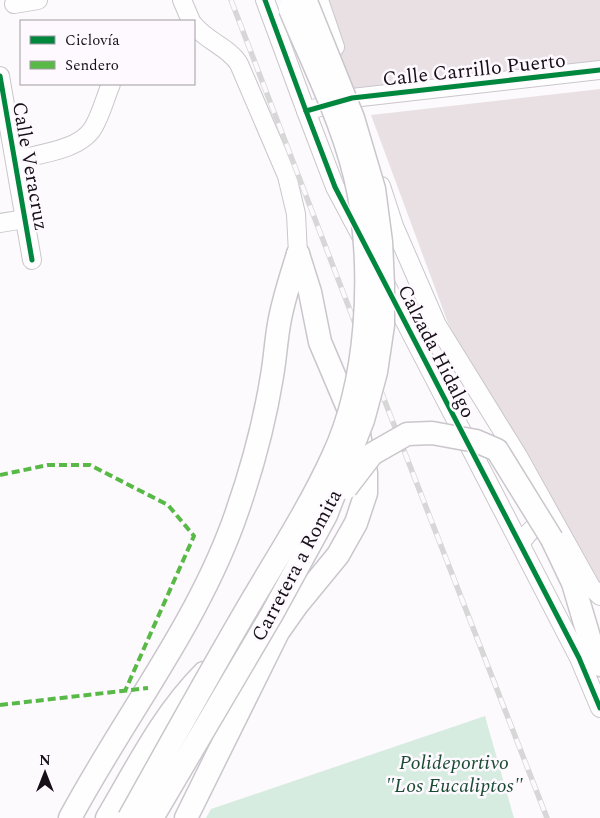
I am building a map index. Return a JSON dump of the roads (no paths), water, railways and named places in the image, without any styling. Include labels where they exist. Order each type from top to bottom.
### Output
[{"type":"main road","name":"Carretera a Romita","points":[[152,818],[272,614],[326,515],[363,420],[376,372],[383,325],[383,285],[381,242],[374,189],[353,118],[302,3]]},
{"type":"main road","name":"Carretera a Romita","points":[[129,818],[217,660],[311,498],[334,454],[348,412],[361,362],[366,308],[365,251],[359,195],[302,3]]},
{"type":"main road","points":[[70,818],[173,648],[214,568],[233,523],[263,424],[279,322],[298,254]]},
{"type":"main road","points":[[186,818],[278,632],[297,604],[338,554],[356,523],[366,493],[366,473],[359,434],[320,342],[310,292],[298,254]]},
{"type":"main road","points":[[326,515],[372,454],[407,434],[432,433],[476,442],[496,450],[555,533],[573,583],[592,647],[600,665]]},
{"type":"main road","points":[[169,818],[221,728],[272,614]]},
{"type":"main road","points":[[107,818],[165,721],[193,684],[217,660]]},
{"type":"street","points":[[14,4],[38,0]]},
{"type":"street","points":[[182,0],[191,20]]},
{"type":"street","name":"Calzada Hidalgo","points":[[265,0],[336,187],[578,658],[600,708]]},
{"type":"street","points":[[302,3],[352,98],[394,226],[438,325],[518,456],[555,533],[591,587],[600,596]]},
{"type":"street","points":[[195,27],[201,42],[235,58],[239,64],[287,176],[296,214],[298,254]]},
{"type":"street","name":"Calle Carrillo Puerto","points":[[306,111],[352,98],[600,70]]},
{"type":"street","name":"Calle Veracruz","points":[[0,76],[32,260]]},
{"type":"street","points":[[15,160],[74,145],[86,137],[94,127],[111,85]]},
{"type":"street","points":[[336,187],[366,184],[379,179]]},
{"type":"street","points":[[0,223],[25,219]]},
{"type":"street","points":[[414,338],[438,325]]},
{"type":"street","points":[[520,544],[532,528],[545,524],[555,533]]},
{"type":"railway","points":[[231,0],[547,818]]},
{"type":"park label","name":"Polideportivo \"Los Eucaliptos\"","points":[[454,774]]}]
